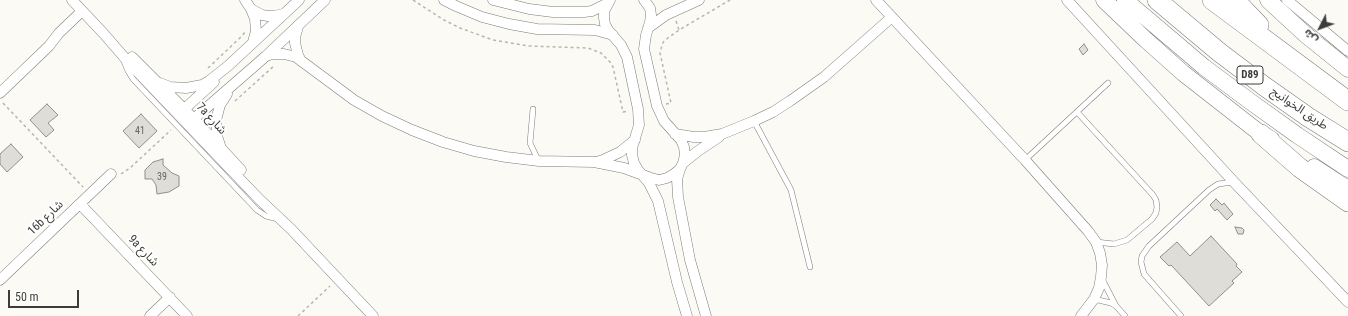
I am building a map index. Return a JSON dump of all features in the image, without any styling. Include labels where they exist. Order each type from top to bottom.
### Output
[{"type":"highway","name":"طريق الخوانيج","points":[[1157,0],[1219,52],[1264,86],[1308,117],[1348,142]]},
{"type":"highway","points":[[1212,0],[1348,101]]},
{"type":"highway","points":[[1235,0],[1285,54]]},
{"type":"highway","points":[[1261,134],[1300,168],[1348,202]]},
{"type":"main road","points":[[1104,0],[1183,73],[1261,134],[1276,141],[1323,174],[1348,188]]},
{"type":"main road","points":[[1125,0],[1204,67],[1297,135],[1348,169]]},
{"type":"main road","points":[[1268,0],[1306,36],[1348,69]]},
{"type":"street","name":"7a شارع","points":[[72,0],[180,116],[191,122],[223,150],[254,184],[291,229],[373,316]]},
{"type":"street","points":[[245,0],[251,9],[256,25],[253,42]]},
{"type":"street","points":[[180,116],[228,66],[299,0]]},
{"type":"street","points":[[191,122],[266,56],[325,0]]},
{"type":"street","points":[[444,0],[482,17],[509,24],[537,29],[595,30],[613,35]]},
{"type":"street","points":[[493,0],[529,9],[553,12],[584,12],[592,10],[608,2]]},
{"type":"street","points":[[644,0],[650,8],[651,15],[644,42],[644,49],[657,106],[664,121],[681,140],[684,147],[685,155],[677,179],[679,206],[690,260],[706,316]]},
{"type":"street","points":[[648,28],[666,15],[699,0]]},
{"type":"street","points":[[876,0],[1025,160],[1096,242],[1102,265],[1099,288],[1094,299],[1081,316]]},
{"type":"street","points":[[1067,0],[1234,182],[1348,302]]},
{"type":"street","points":[[1288,0],[1348,50]]},
{"type":"street","points":[[608,2],[604,18],[608,30],[621,45],[627,57],[638,109],[639,125],[632,148],[634,163],[654,191],[658,201],[677,282],[687,316]]},
{"type":"street","points":[[251,9],[262,15],[268,16],[274,16],[286,12]]},
{"type":"street","points":[[0,93],[49,46],[66,34],[84,13]]},
{"type":"street","points":[[266,56],[272,54],[290,55],[301,61],[354,100],[382,116],[443,142],[474,151],[506,157],[539,161],[594,162],[624,168],[659,180],[670,176],[698,151],[722,134],[754,121],[813,86],[892,17]]},
{"type":"street","points":[[298,26],[294,37],[301,61]]},
{"type":"street","name":"7a شارع","points":[[104,34],[156,80],[180,116]]},
{"type":"street","points":[[156,80],[170,87],[194,87],[209,81],[228,66]]},
{"type":"street","points":[[223,150],[217,136],[217,112],[224,98],[238,80]]},
{"type":"street","name":"7a شارع","points":[[191,122],[280,220],[291,229]]},
{"type":"street","points":[[675,134],[699,137],[722,134]]},
{"type":"street","points":[[594,162],[612,156],[635,140]]},
{"type":"street","name":"16b شارع","points":[[0,280],[111,174]]},
{"type":"street","name":"9a شارع","points":[[80,204],[187,316]]},
{"type":"street","points":[[150,316],[170,297]]},
{"type":"lane","points":[[1025,160],[1108,83]]},
{"type":"lane","points":[[534,109],[530,143],[539,161]]},
{"type":"lane","points":[[1077,112],[1153,195],[1158,207],[1152,219],[1127,240],[1114,244],[1096,242]]},
{"type":"lane","points":[[180,116],[257,210],[266,216],[280,220]]},
{"type":"lane","points":[[754,121],[791,190],[810,267]]},
{"type":"lane","points":[[1182,316],[1144,274],[1141,262],[1142,256],[1149,246],[1209,190],[1218,184],[1234,182]]},
{"type":"lane","points":[[1101,277],[1116,306],[1125,316]]},
{"type":"lane","points":[[1094,299],[1106,301],[1116,306]]},
{"type":"path","points":[[413,0],[428,11],[454,26],[493,40],[528,46],[588,48],[594,50],[606,57],[613,68],[623,112],[638,109]]},
{"type":"path","points":[[657,106],[671,103],[660,53],[664,41],[679,30],[730,0]]},
{"type":"path","points":[[207,69],[242,36],[246,29]]},
{"type":"path","points":[[233,103],[270,68],[277,64]]},
{"type":"path","points":[[0,100],[90,194]]},
{"type":"path","points":[[111,174],[121,174],[126,172],[180,116]]},
{"type":"path","points":[[298,316],[338,279]]},
{"type":"building","points":[[1084,44],[1088,50],[1083,55],[1079,49]]},
{"type":"building","points":[[47,104],[58,115],[48,123],[54,130],[46,137],[30,120]]},
{"type":"building","points":[[141,114],[157,131],[139,148],[123,131]]},
{"type":"building","points":[[11,144],[23,157],[7,172],[0,164],[0,154]]},
{"type":"building","points":[[163,159],[163,165],[172,173],[179,176],[179,186],[169,192],[157,194],[156,185],[152,179],[145,179],[145,170],[153,162]]},
{"type":"building","points":[[1216,199],[1222,205],[1224,203],[1233,214],[1227,220],[1217,209],[1215,211],[1210,205]]},
{"type":"building","points":[[1235,227],[1242,228],[1244,230],[1243,234],[1238,234]]},
{"type":"building","points":[[1211,236],[1237,264],[1236,266],[1242,272],[1232,281],[1234,283],[1209,306],[1171,265],[1169,266],[1160,257],[1177,242],[1190,256]]}]
